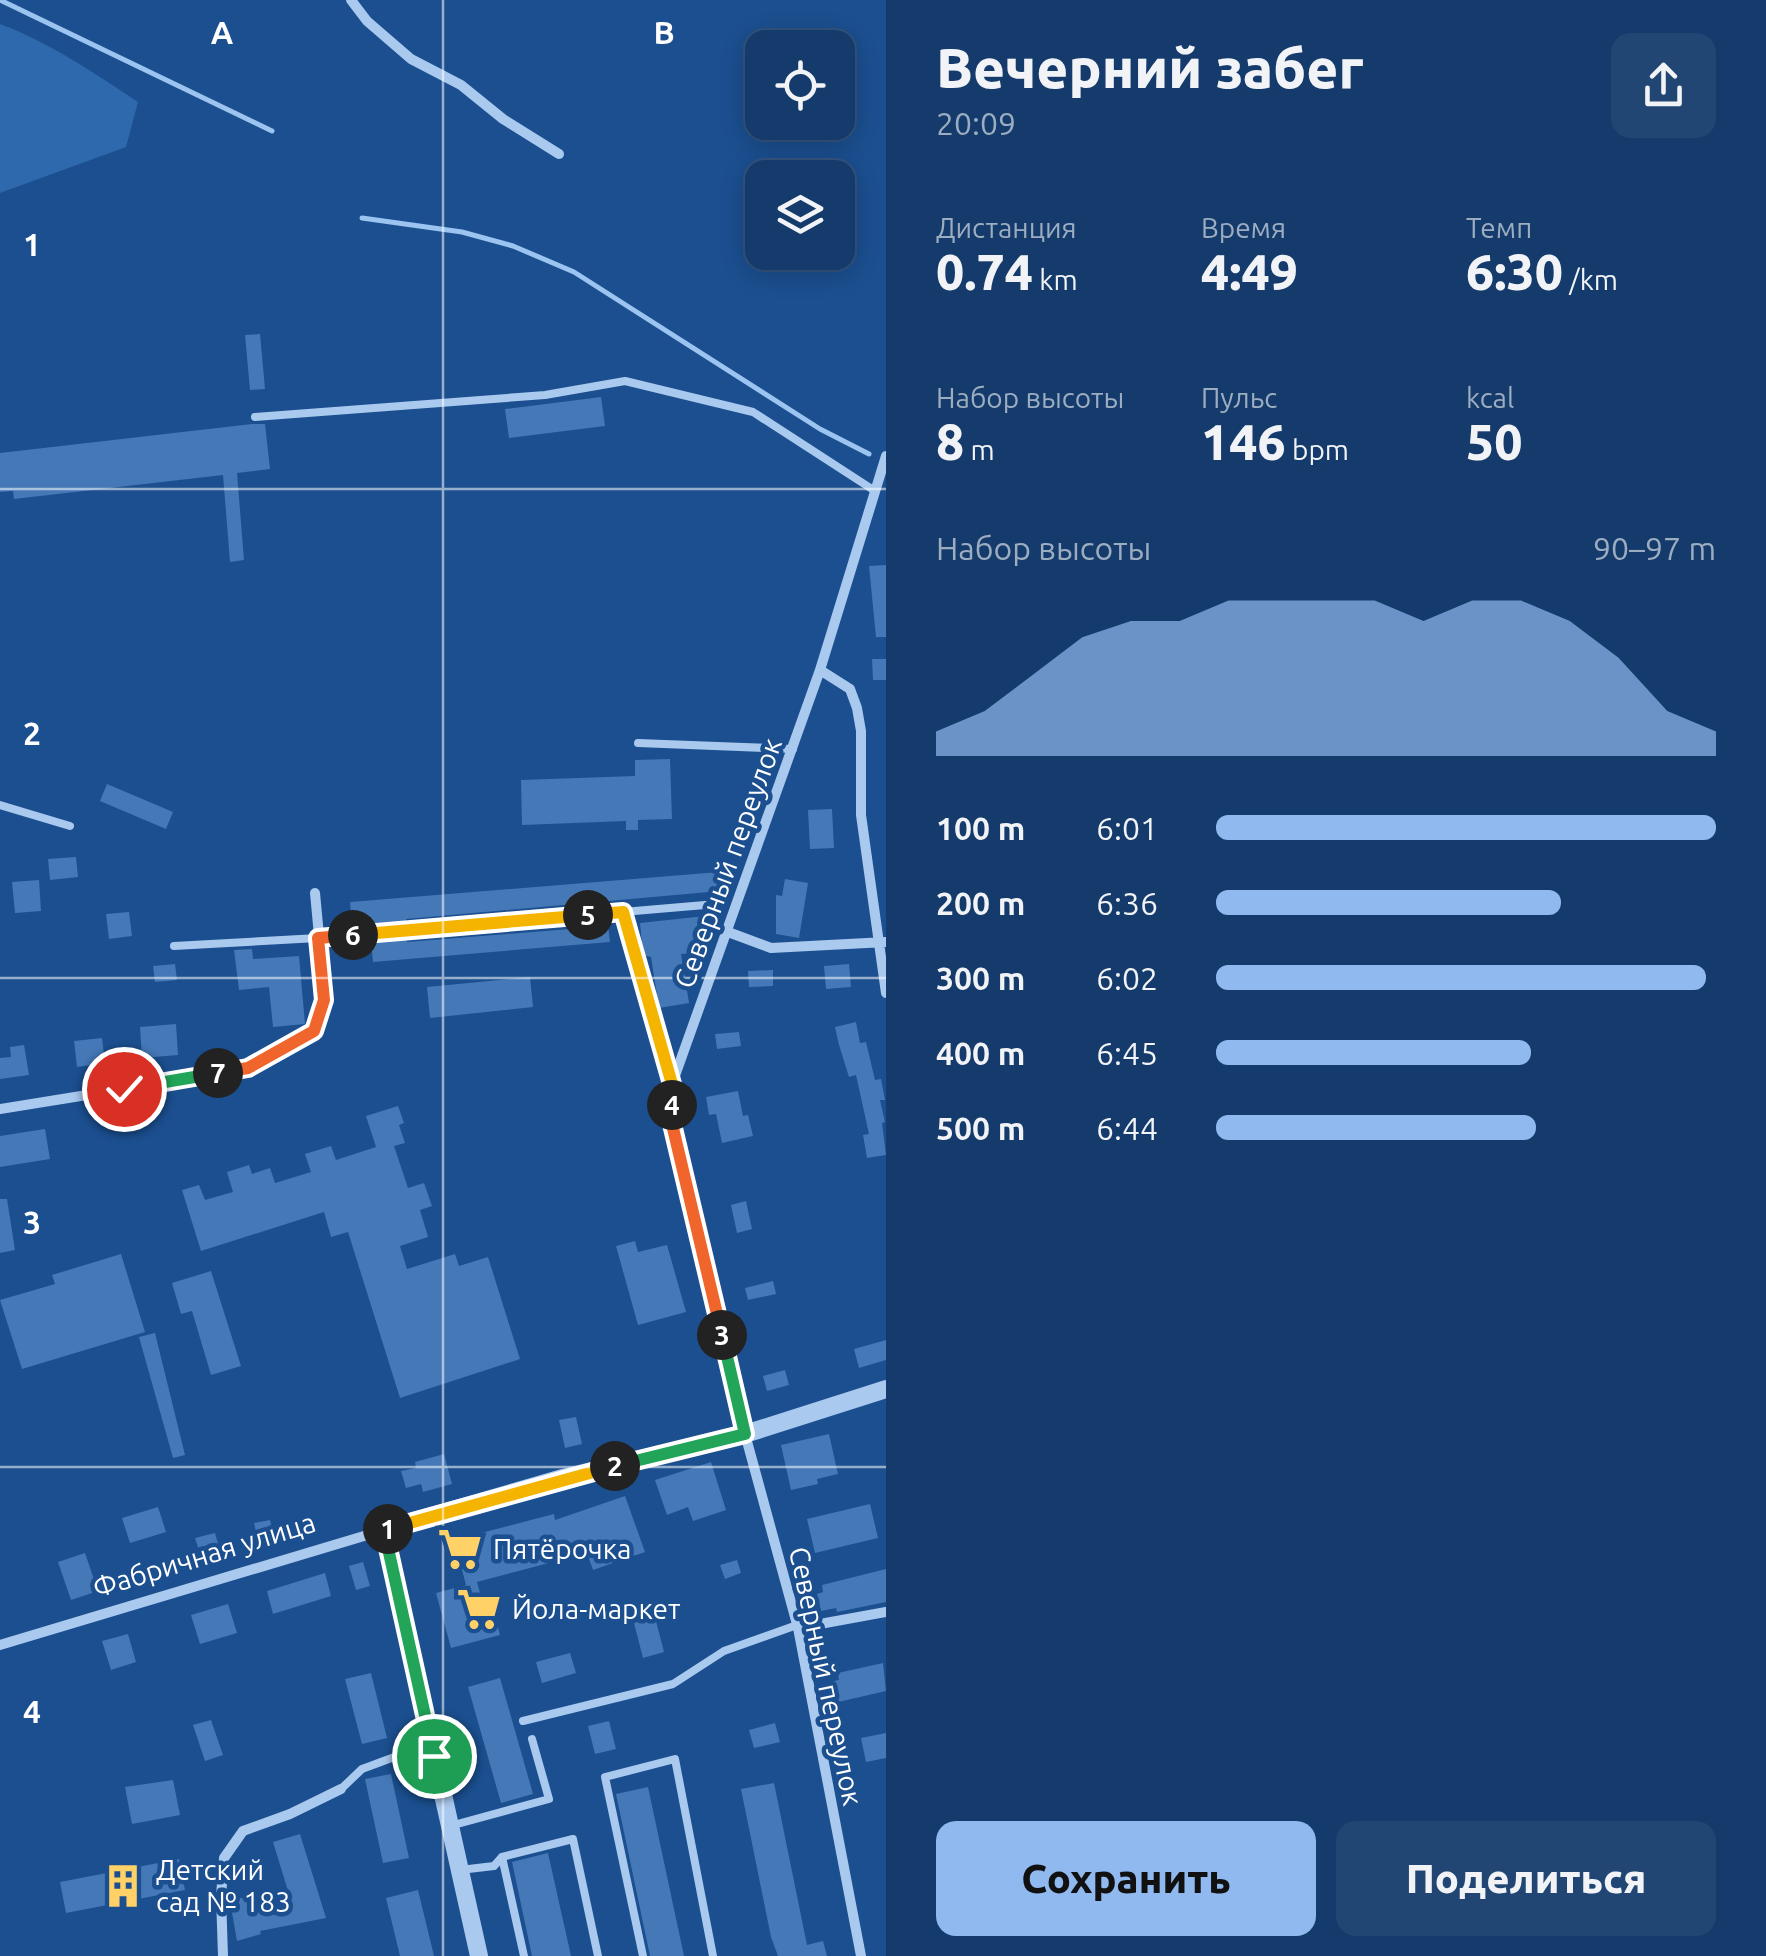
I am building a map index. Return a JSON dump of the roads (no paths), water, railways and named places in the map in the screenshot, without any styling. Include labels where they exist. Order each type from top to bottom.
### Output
[{"type":"street","points":[[351,0],[367,21],[411,59],[461,85],[504,119],[559,154]]},
{"type":"street","name":"Северный переулок","points":[[860,1956],[797,1626],[745,1434],[672,1124],[672,1084],[820,670],[886,456]]},
{"type":"street","points":[[820,670],[850,690],[862,731],[861,815],[886,993]]},
{"type":"street","points":[[0,1109],[248,1068],[314,1031],[324,1000],[315,893]]},
{"type":"street","points":[[728,932],[771,948],[882,943]]},
{"type":"street","name":"Фабричная улица","points":[[0,1645],[563,1478],[745,1434],[886,1389]]},
{"type":"street","points":[[384,1530],[480,1956]]},
{"type":"street","points":[[797,1626],[886,1612]]},
{"type":"street","points":[[223,1956],[220,1896],[224,1858],[243,1831],[342,1789]]},
{"type":"lane","points":[[256,417],[545,395],[625,381],[753,412],[876,491]]},
{"type":"lane","points":[[638,742],[793,749]]},
{"type":"lane","points":[[0,805],[70,826]]},
{"type":"lane","points":[[174,946],[318,938],[705,905]]},
{"type":"lane","points":[[623,912],[672,1084]]},
{"type":"lane","points":[[523,1721],[674,1684],[724,1651],[797,1626]]},
{"type":"lane","points":[[450,1826],[549,1799],[532,1739]]},
{"type":"lane","points":[[342,1789],[362,1769],[432,1743]]},
{"type":"lane","points":[[642,1956],[605,1777],[674,1758],[714,1956]]},
{"type":"lane","points":[[460,1870],[494,1866],[502,1856],[573,1839],[598,1956]]},
{"type":"lane","points":[[502,1856],[524,1956]]},
{"type":"waterway","points":[[0,0],[272,131]]},
{"type":"waterway","points":[[362,218],[462,232],[513,246],[574,272],[820,429],[869,454]]},
{"type":"place","name":"Пятёрочка","points":[[460,1549]]},
{"type":"place","name":"Йола-маркет","points":[[479,1609]]},
{"type":"place","name":"Детский сад № 183","points":[[123,1886]]}]
